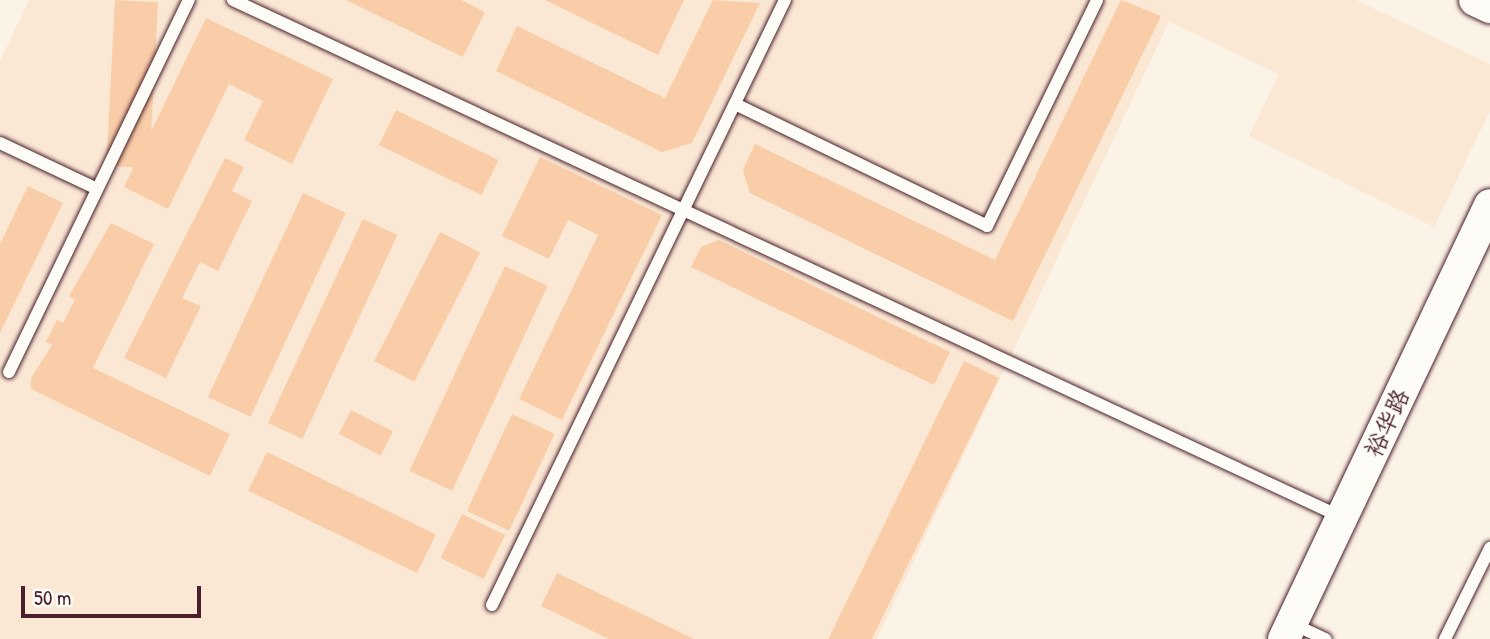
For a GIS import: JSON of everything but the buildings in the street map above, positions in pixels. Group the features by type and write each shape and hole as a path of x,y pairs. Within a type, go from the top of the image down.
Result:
{"street":[{"path":"1475,0 1490,7"},
{"name":"裕华路","path":"1288,631 1490,206"}],"lane":[{"path":"9,372 95,188 189,0"},
{"path":"233,0 1342,517"},
{"path":"492,605 785,0"},
{"path":"735,104 987,226 1097,0"},
{"path":"0,143 95,188"},
{"path":"1445,639 1490,548"},
{"path":"1288,631 1326,639"}],"shaded area":[{"path":"29,0 1356,0 1490,64 1490,111 1434,227 1249,136 1279,74 1169,22 877,639 0,639 0,61"}]}
